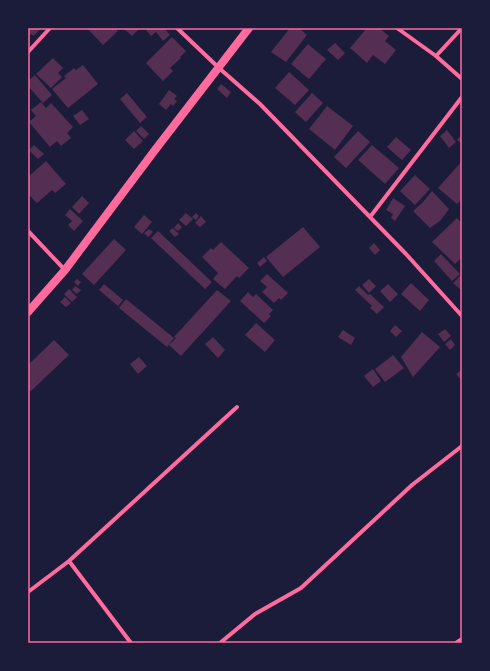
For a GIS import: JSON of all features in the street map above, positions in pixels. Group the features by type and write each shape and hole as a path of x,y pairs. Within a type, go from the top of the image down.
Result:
{"main road":[{"path":"28,312 64,270 249,28"}],"street":[{"path":"28,52 50,28"},
{"path":"177,28 260,104 427,276 462,316"},
{"path":"397,28 436,56 462,78"},
{"path":"436,56 462,28"},
{"path":"370,217 462,97"},
{"path":"28,231 64,270"},
{"path":"28,592 69,561 237,408"},
{"path":"220,643 255,614 302,588 412,485 462,446"},
{"path":"69,561 131,643"},
{"path":"456,643 462,639"}],"building":[{"path":"28,28 41,28 34,36 31,34 28,37"},
{"path":"87,28 115,28 118,31 103,45"},
{"path":"123,28 140,28 132,36"},
{"path":"148,28 164,28 170,35 163,41 156,32 151,36 146,30"},
{"path":"290,28 299,28 307,35 286,62 271,52"},
{"path":"367,28 379,28 389,36 385,41 396,50 385,64 373,55 367,63 350,48"},
{"path":"172,37 186,51 170,68 173,71 163,81 146,63"},
{"path":"335,43 345,53 338,60 327,50"},
{"path":"308,44 326,59 309,79 291,64"},
{"path":"53,58 63,68 58,73 62,77 51,88 36,74"},
{"path":"83,65 98,84 68,108 52,89 66,78 64,76 74,68 76,70"},
{"path":"289,72 309,90 295,105 275,88"},
{"path":"35,75 52,95 43,103 28,86 28,81"},
{"path":"221,84 231,92 227,98 217,89"},
{"path":"169,90 177,96 174,99 177,101 173,106 171,104 166,110 159,104"},
{"path":"127,93 147,117 140,123 120,99"},
{"path":"312,93 323,103 306,122 295,112"},
{"path":"41,102 46,108 51,103 73,127 67,133 71,138 61,146 57,141 50,147 29,122 36,116 31,110"},
{"path":"327,106 353,126 335,150 309,129"},
{"path":"82,110 89,119 80,125 73,116"},
{"path":"141,126 149,134 144,139 136,131"},
{"path":"447,130 456,142 449,148 440,136"},
{"path":"134,131 143,141 134,149 125,140"},
{"path":"358,131 370,142 346,168 334,157"},
{"path":"462,134 462,144 457,140"},
{"path":"396,137 411,150 402,160 387,147"},
{"path":"34,145 44,154 38,159 29,150"},
{"path":"372,145 399,168 385,184 358,160"},
{"path":"46,161 66,184 55,193 52,190 37,203 28,194 28,177"},
{"path":"462,161 462,199 457,204 438,188"},
{"path":"415,175 430,189 415,205 400,191"},
{"path":"432,191 449,209 440,221 430,228 413,211"},
{"path":"82,196 89,203 79,214 72,207"},
{"path":"393,198 405,206 395,221 391,218 393,214 386,210"},
{"path":"70,209 83,221 74,231 68,225 72,221 65,215"},
{"path":"186,213 193,219 186,226 179,220"},
{"path":"196,213 199,216 196,220 192,217"},
{"path":"144,215 152,222 142,234 134,227"},
{"path":"201,216 206,222 200,227 195,223"},
{"path":"457,218 462,224 462,261 460,259 455,264 432,242"},
{"path":"178,223 182,227 178,231 174,228"},
{"path":"303,227 320,247 283,277 266,257"},
{"path":"173,228 179,234 175,237 169,231"},
{"path":"149,229 153,232 148,237 144,233"},
{"path":"158,231 212,282 205,289 151,238"},
{"path":"114,239 126,250 94,285 82,274"},
{"path":"221,242 249,268 239,278 237,276 225,289 213,279 218,273 202,257 211,248 213,250"},
{"path":"374,243 380,250 375,255 369,248"},
{"path":"441,254 460,274 452,281 434,261"},
{"path":"264,257 267,261 260,267 257,263"},
{"path":"267,274 288,293 281,300 279,298 274,303 262,292 267,287 260,281"},
{"path":"462,274 462,291 453,283"},
{"path":"77,279 81,282 78,286 74,282"},
{"path":"369,279 376,286 369,293 362,285"},
{"path":"411,283 429,300 420,311 401,294"},
{"path":"104,284 123,300 118,306 99,290"},
{"path":"388,284 398,294 390,302 380,291"},
{"path":"75,286 81,290 77,294 72,290"},
{"path":"359,286 384,307 377,314 370,308 372,306 355,290"},
{"path":"69,289 77,297 72,302 64,294"},
{"path":"217,290 231,301 181,356 169,345 176,338 174,337"},
{"path":"248,292 253,297 256,294 273,310 269,314 271,316 264,323 240,301"},
{"path":"65,297 71,303 66,307 60,302"},
{"path":"126,299 174,338 167,347 119,308"},
{"path":"256,323 275,340 265,352 245,335"},
{"path":"395,325 402,331 396,337 390,331"},
{"path":"445,329 451,336 444,342 438,334"},
{"path":"343,330 355,338 351,345 338,337"},
{"path":"422,332 440,347 413,377 401,357"},
{"path":"213,337 225,350 218,358 205,344"},
{"path":"451,339 455,345 450,350 445,344"},
{"path":"54,340 69,355 31,391 28,388 28,365"},
{"path":"393,355 404,368 385,382 375,369"},
{"path":"139,357 147,366 138,374 130,364"},
{"path":"373,369 381,381 373,387 364,376"},
{"path":"462,369 462,381 456,374"}]}
